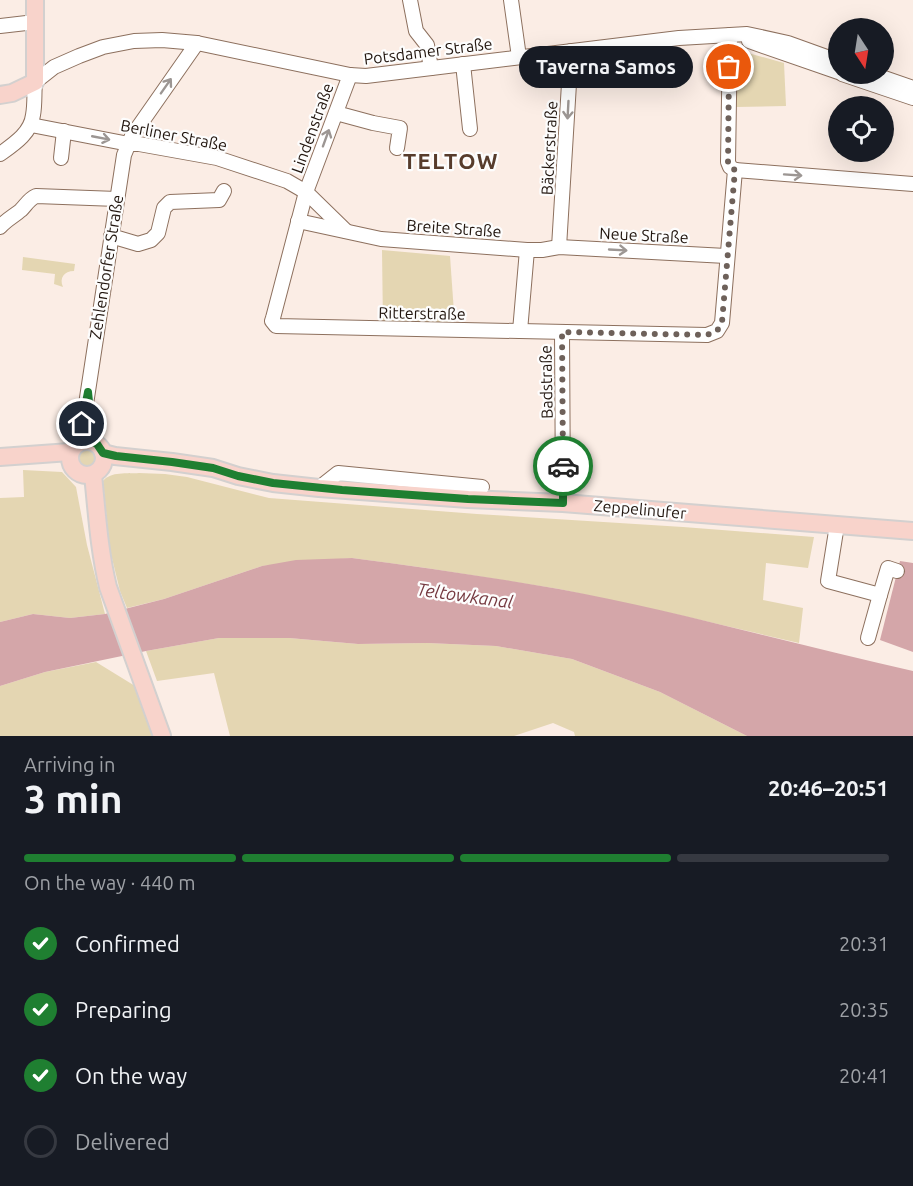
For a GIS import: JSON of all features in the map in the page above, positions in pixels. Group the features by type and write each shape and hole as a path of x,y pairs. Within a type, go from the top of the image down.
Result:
{"main road":[{"path":"0,95 12,93 35,82 35,0"},
{"name":"Zeppelinufer","path":"3,457 154,460 213,468 273,483 319,488 468,499 563,503 913,531"},
{"name":"Zehlendorfer Straße","path":"87,458 103,568 162,736"}],"street":[{"path":"410,0 417,35 427,45 431,68"},
{"path":"511,0 519,57"},
{"path":"0,26 35,22"},
{"name":"Potsdamer Straße","path":"35,82 54,67 103,47 134,41 162,40 197,44 350,75 366,76 679,38 747,34 788,43 828,57"},
{"path":"730,35 728,162 730,167 735,170 913,184"},
{"name":"Potsdamer Straße","path":"730,35 828,69"},
{"name":"Zehlendorfer Straße","path":"87,458 82,424 124,155 154,104 197,44"},
{"name":"Bäckerstraße","path":"560,247 571,51"},
{"path":"463,64 470,129"},
{"name":"Lindenstraße","path":"306,192 350,75"},
{"path":"894,81 913,88"},
{"path":"0,154 23,136 31,125 34,114 35,82"},
{"name":"Potsdamer Straße","path":"872,84 913,98"},
{"path":"336,113 400,128 397,148"},
{"name":"Berliner Straße","path":"31,125 217,158 287,181 306,192"},
{"path":"61,158 64,130"},
{"path":"726,256 735,170"},
{"path":"111,236 138,244 151,240 158,233 164,208 170,202 219,200 224,191"},
{"path":"306,192 346,231"},
{"name":"Ritterstraße","path":"306,192 272,321 276,326 707,335 717,331 722,322 726,256"},
{"path":"0,227 36,196 117,199"},
{"name":"Breite Straße","path":"298,221 381,239 527,250 560,247"},
{"name":"Neue Straße","path":"560,247 726,256"},
{"path":"520,331 527,250"},
{"name":"Badstraße","path":"562,332 563,503"},
{"path":"319,488 338,473 482,487"},
{"path":"837,525 828,581 880,595"},
{"path":"868,638 888,568 897,571"}],"shaded area":[{"path":"741,51 784,63 786,106 736,107 736,58"},
{"path":"382,250 450,256 455,327 383,325"},
{"path":"23,257 75,264 74,271 63,276 63,287 54,284 55,274 22,270"},
{"path":"83,448 91,448 97,454 97,462 91,468 83,468 77,462 77,454"},
{"path":"23,470 62,472 76,487 87,545 105,614 70,618 33,614 0,622 0,498 24,497"},
{"path":"139,473 187,477 269,498 814,537 808,568 766,563 763,600 803,608 799,643 559,589 352,558 262,566 164,599 127,608 120,591 110,550 103,481 115,474"},
{"path":"219,638 289,638 358,644 427,643 496,646 572,659 660,692 747,736 575,736 574,732 553,723 514,736 230,736 214,673 157,681 146,651"},
{"path":"96,662 135,686 154,736 0,736 0,686 45,672"}],"water":[{"name":"Teltowkanal","path":"352,558 507,580 604,598 913,671 913,736 747,736 660,692 572,659 496,646 427,643 358,644 289,638 219,638 45,672 0,686 0,622 33,614 70,618 105,614 164,599 262,566 296,560"},
{"path":"900,561 913,563 913,652 880,640"}],"way so far":[{"path":"563,466 562,332 707,335 717,331 722,322 735,170 728,162 729,67"}],"place":[{"name":"Taverna Samos","path":"729,67"}],"district":[{"name":"TELTOW","path":"451,161"}],"route":[{"path":"82,424 88,392 93,442 101,448 103,453 213,468 273,483 342,490 563,503 563,466"}]}
